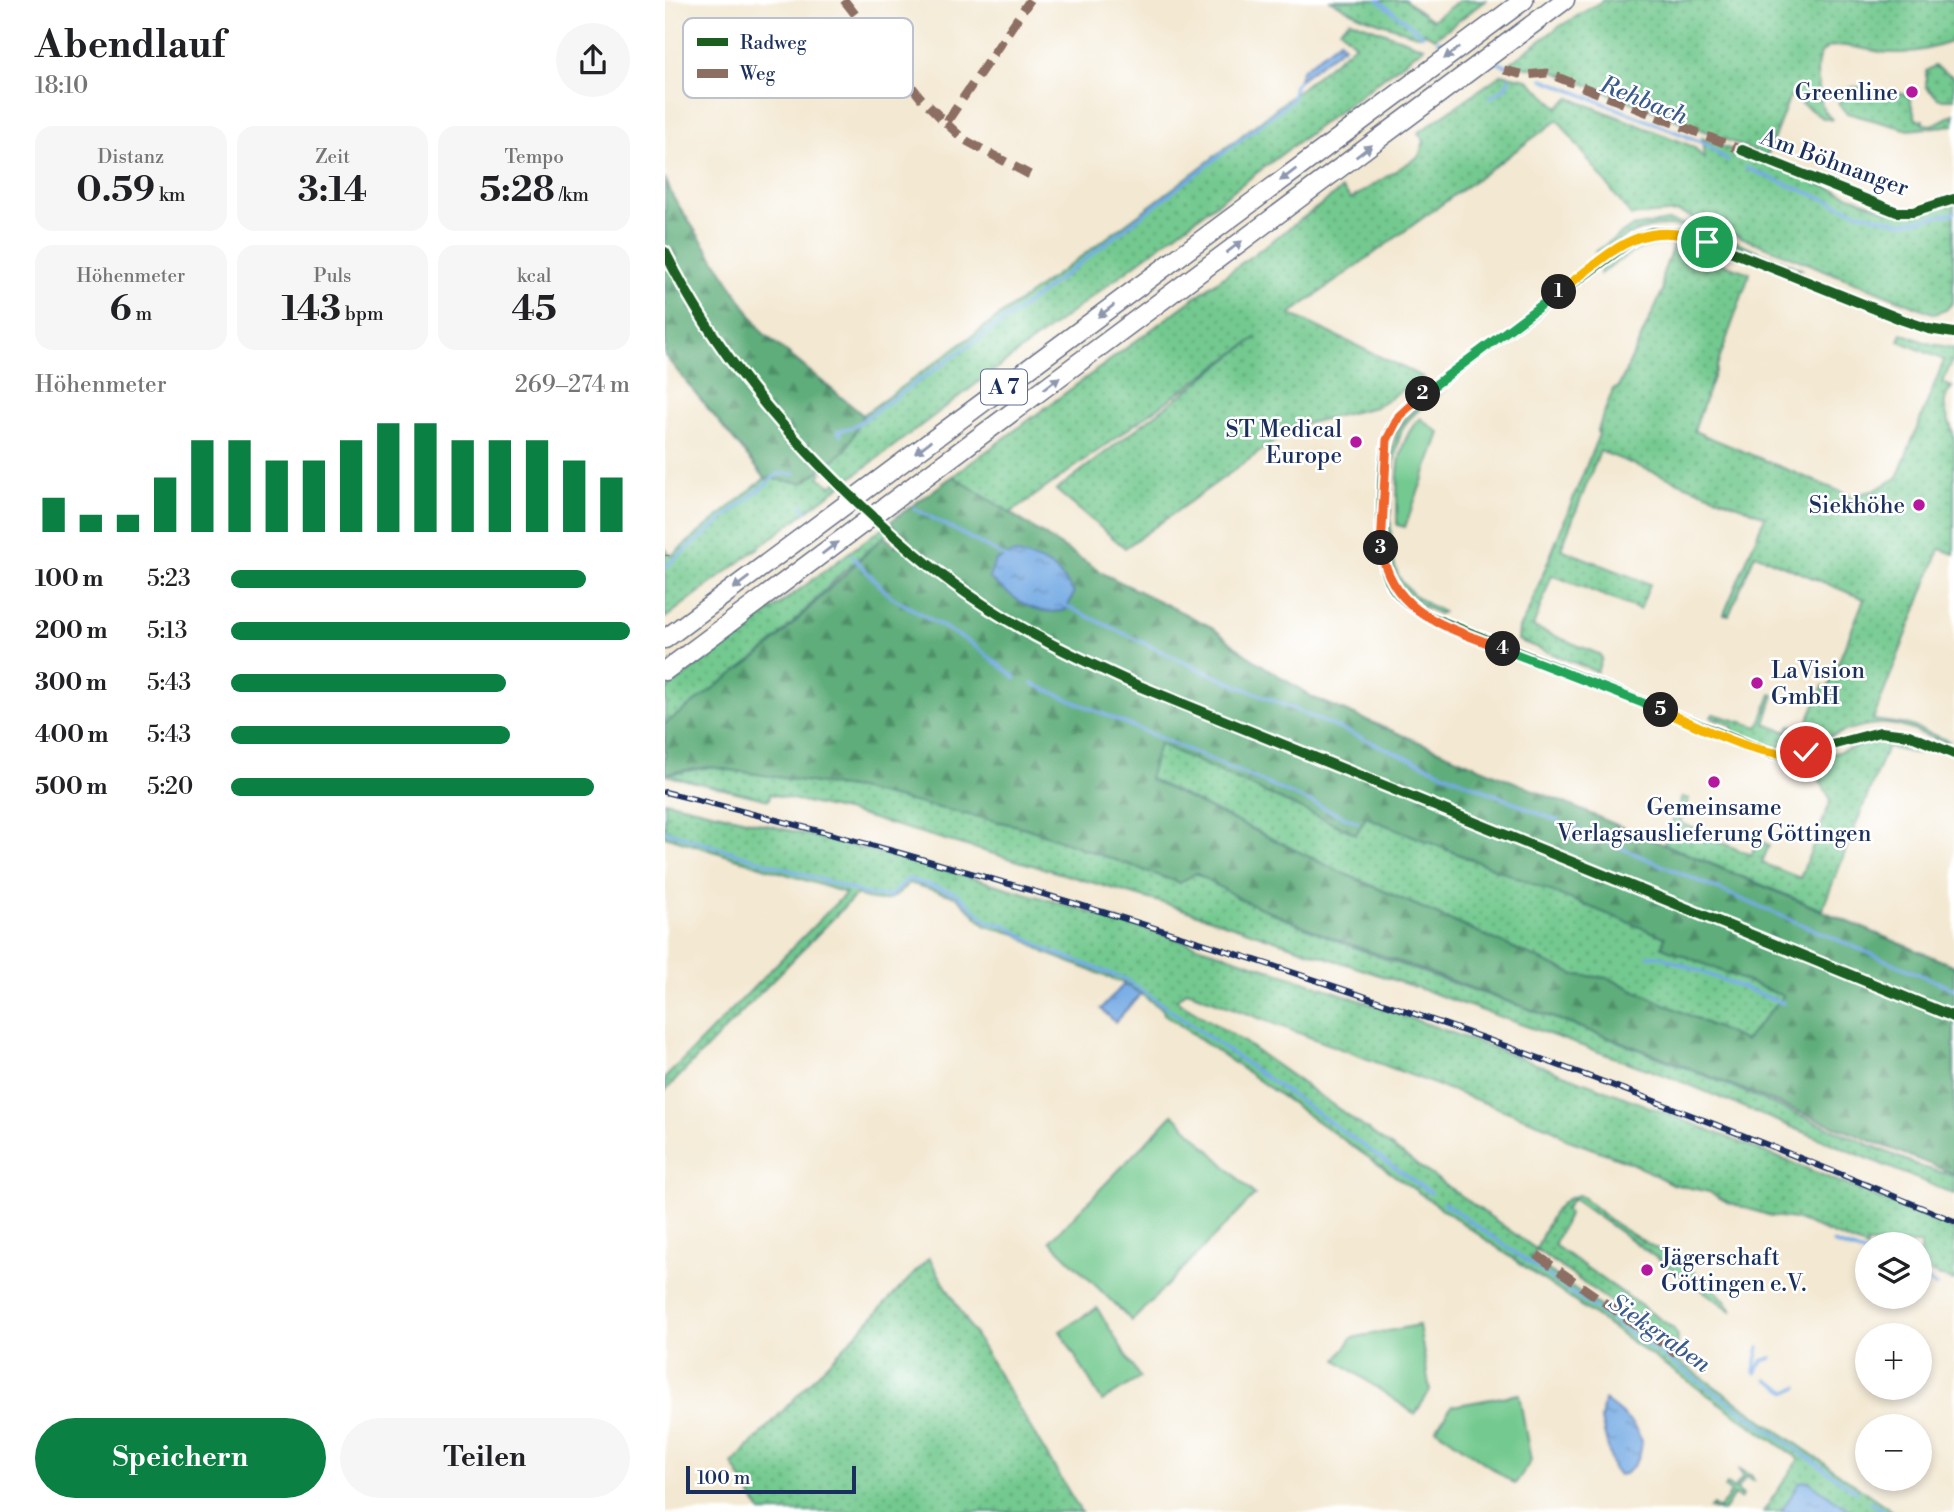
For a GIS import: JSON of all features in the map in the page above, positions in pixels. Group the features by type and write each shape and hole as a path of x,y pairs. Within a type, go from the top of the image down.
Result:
{"highway":[{"name":"A 7","path":"665,639 1524,0"},
{"path":"1560,4 1576,0"},
{"name":"A 7","path":"665,671 1560,4"}],"street":[{"path":"1954,332 1916,324 1685,233 1652,232 1635,238 1426,391 1399,416 1387,440 1381,545 1392,585 1407,604 1421,613 1499,647 1769,753 1790,756 1880,732 1895,732 1954,754"}],"green space":[{"path":"1329,0 1405,0 1432,20 1460,0 1486,0 1435,38 1423,32 1423,35 1416,35 1361,16"},
{"path":"1604,0 1954,0 1954,41 1923,50 1899,53 1839,46 1829,48 1821,53 1817,64 1818,82 1823,108 1833,120 1823,118 1790,96 1767,156 1555,72 1509,64 1557,28"},
{"path":"1350,20 1424,47 665,618 665,548 671,556 765,478 803,483 819,470 822,473 819,477 831,486 841,478 830,468 826,471 823,467 846,450 863,415 1112,234 1296,93 1355,44 1340,29"},
{"path":"1934,66 1954,77 1954,99 1939,99 1926,87 1926,71"},
{"path":"1502,74 1527,79 1558,107 1570,98 1694,147 1704,159 1702,138 1891,212 1916,215 1954,201 1953,302 1946,310 1935,314 1678,212 1631,216 1558,120 1290,314 1423,377 1375,407 1296,426 1125,548 1056,490 1257,337 1009,514 953,476 1342,189 1351,199 1419,156 1424,141 1418,133"},
{"path":"1855,87 1904,94 1909,97 1916,119 1923,120 1923,124 1933,125 1954,114 1954,125 1909,130 1847,113 1839,105 1838,96 1846,89"},
{"path":"665,178 673,197 763,333 863,415 846,450 803,483 765,478 665,356"},
{"path":"1668,221 1705,229 1703,233 1674,226 1649,228 1624,238 1600,254 1595,252 1631,227"},
{"path":"1717,234 1802,269 1797,271 1717,239"},
{"path":"1660,239 1698,246 1696,249 1668,244 1645,248 1623,258 1600,274 1600,269 1637,243"},
{"path":"1673,246 1750,273 1694,431 1851,496 1875,490 1897,478 1944,360 1899,341 1902,333 1927,343 1954,348 1954,358 1942,383 1952,387 1947,394 1945,406 1954,438 1954,554 1940,549 1873,720 1909,725 1949,741 1944,743 1906,728 1882,724 1855,728 1802,745 1775,747 1734,733 1731,725 1711,717 1713,714 1759,727 1771,694 1774,695 1765,724 1787,732 1790,725 1805,727 1823,686 1828,688 1864,599 1755,554 1729,615 1724,614 1765,516 1600,451 1561,549 1650,584 1640,610 1552,575 1533,627 1599,654 1602,658 1597,672 1518,640 1519,628 1599,434 1597,432 1613,389 1618,388 1663,290 1662,276"},
{"path":"1442,386 1444,390 1408,421 1399,439 1395,456 1390,523 1391,545 1398,575 1412,593 1443,612 1439,614 1413,600 1402,590 1394,577 1387,546 1386,502 1390,458 1399,428 1413,411"},
{"path":"1420,418 1440,433 1405,527 1397,525 1398,468 1405,441"},
{"path":"953,476 1106,575 1212,627 1245,654 1314,698 1954,966 1954,1174 1662,1057 1325,935 1242,900 1196,873 1180,883 1026,828 857,789 710,767 665,773 665,724 767,649 884,536 895,546 904,537 890,522","holes":["1159,744 1356,834 1366,817 1665,937 1662,947 1783,996 1745,1041 1608,978 1575,975 1336,870 1149,779"]},
{"path":"890,522 895,527 841,574 767,649 665,724 665,690"},
{"path":"1879,740 1916,746 1917,754 1887,747 1822,910 1664,844 1682,797 1689,799 1680,823 1723,840 1722,843 1751,855 1758,840 1769,845 1762,863 1800,878 1831,800 1817,776 1799,780 1795,769 1801,763"},
{"path":"1159,743 1356,834 1366,817 1665,937 1662,947 1783,996 1745,1041 1608,978 1575,975 1336,870 1148,778"},
{"path":"710,767 857,789 1026,828 1180,883 1195,873 1240,898 1335,940 1622,1043 1922,1167 1954,1176 1954,1194 1675,1079 1427,991 1170,905 849,812 770,794 769,800 665,775"},
{"path":"665,801 874,851 1171,937 1435,1027 1566,1075 1954,1229 1954,1281 1932,1273 1932,1232 1855,1232 1855,1243 1795,1219 1771,1216 1727,1202 1709,1192 1672,1184 1632,1163 1566,1139 1551,1128 1187,991 1176,1000 1244,1042 1536,1249 1557,1209 1570,1197 1579,1195 1617,1225 1680,1262 1709,1284 1733,1312 1573,1199 1565,1210 1569,1213 1554,1245 1673,1328 1678,1336 1677,1349 1537,1250 1531,1258 1855,1485 1855,1491 1864,1491 1894,1512 1763,1512 1799,1459 1164,1014 1163,1010 1128,985 1046,953 1017,934 986,926 957,897 909,883 885,901 856,895 665,1091 665,1078 846,893 665,836"},
{"path":"1173,1114 1255,1195 1132,1321 1050,1241"},
{"path":"929,1258 1081,1512 761,1512 732,1464"},
{"path":"1097,1308 1140,1378 1102,1401 1060,1331"},
{"path":"1419,1325 1430,1391 1415,1414 1337,1360 1352,1338"},
{"path":"1519,1394 1531,1461 1515,1484 1436,1429 1452,1406"},
{"path":"1738,1469 1752,1476 1753,1480 1746,1477 1737,1490 1743,1495 1740,1499 1734,1495 1723,1512 1710,1508 1713,1505 1719,1509 1731,1493 1725,1488 1727,1484 1734,1489 1743,1476"}],"water":[{"path":"1340,40 1344,46 1298,81 1302,70"},
{"path":"1013,553 1041,561 1061,576 1074,593 1066,610 1054,612 1034,608 1015,599 989,578 995,561"},
{"path":"1124,984 1141,994 1115,1022 1101,1009"},
{"path":"1604,1400 1632,1424 1641,1443 1635,1463 1625,1474 1619,1475 1613,1469 1601,1420"},
{"path":"1808,1481 1852,1512 1781,1512 1800,1482"}],"waterway":[{"name":"Rehbach","path":"1378,0 1423,35"},
{"name":"Rehbach","path":"1438,41 1453,46"},
{"name":"Rehbach","path":"1493,61 1509,67"},
{"path":"1489,98 1506,87 1509,78"},
{"name":"Rehbach","path":"1543,79 1706,144 1728,161"},
{"path":"841,435 838,431 853,427 1015,313 1292,100 1295,85 1299,80"},
{"name":"Rehbach","path":"1746,168 1857,212 1903,223 1954,213"},
{"path":"665,567 778,474 795,474"},
{"path":"803,506 806,510"},
{"path":"914,508 1007,558"},
{"path":"852,556 890,596 971,643 1016,678"},
{"path":"1064,605 1201,670 1954,989"},
{"path":"1033,684 1357,822"},
{"path":"665,831 866,894 889,897 908,879 956,893 988,922 1005,925 1045,949 1127,980 1431,1193"},
{"path":"1648,956 1660,956 1783,1003"},
{"name":"Siekgraben","path":"1444,1203 1857,1492"},
{"path":"1833,1243 1855,1250"},
{"path":"1932,1284 1936,1286"},
{"path":"1754,1372 1759,1347"},
{"path":"1756,1373 1762,1361 1771,1358"},
{"path":"1767,1380 1788,1392 1798,1387"},
{"name":"Siekgraben","path":"1871,1502 1885,1512"}],"railway":[{"path":"665,792 994,879 1318,981 1638,1095 1954,1221"}],"marked path":[{"path":"844,0 858,18"},
{"path":"913,88 946,123 1030,0"},
{"path":"1504,70 1524,75 1547,73 1742,150"},
{"path":"946,123 963,139 1030,175"},
{"path":"1537,1255 1676,1353"}],"cycle path":[{"name":"Am Böhnanger","path":"1742,150 1897,212 1913,212 1954,199"},
{"path":"1954,333 1929,329 1903,320 1685,233 1652,232 1635,238 1419,397 1403,412 1393,424 1387,441 1381,524 1384,563 1390,582 1403,600 1421,612 1769,753 1790,756 1880,732 1909,735 1954,754"},
{"path":"665,252 706,324 729,357 753,390 806,451 908,547 952,583 1021,628 1139,686 1954,1017"}],"place":[{"name":"Greenline","path":"1912,92"},
{"name":"ST Medical Europe","path":"1356,442"},
{"name":"Siekhöhe","path":"1919,505"},
{"name":"LaVision GmbH","path":"1757,683"},
{"name":"Gemeinsame Verlagsauslieferung Göttingen","path":"1714,782"},
{"name":"Jägerschaft Göttingen e.V.","path":"1647,1270"}],"route":[{"path":"1707,242 1685,233 1668,231 1652,232 1635,238 1616,249 1405,409 1387,440 1382,555 1387,576 1397,593 1407,604 1428,616 1499,647 1769,753 1790,756 1806,752"}]}
